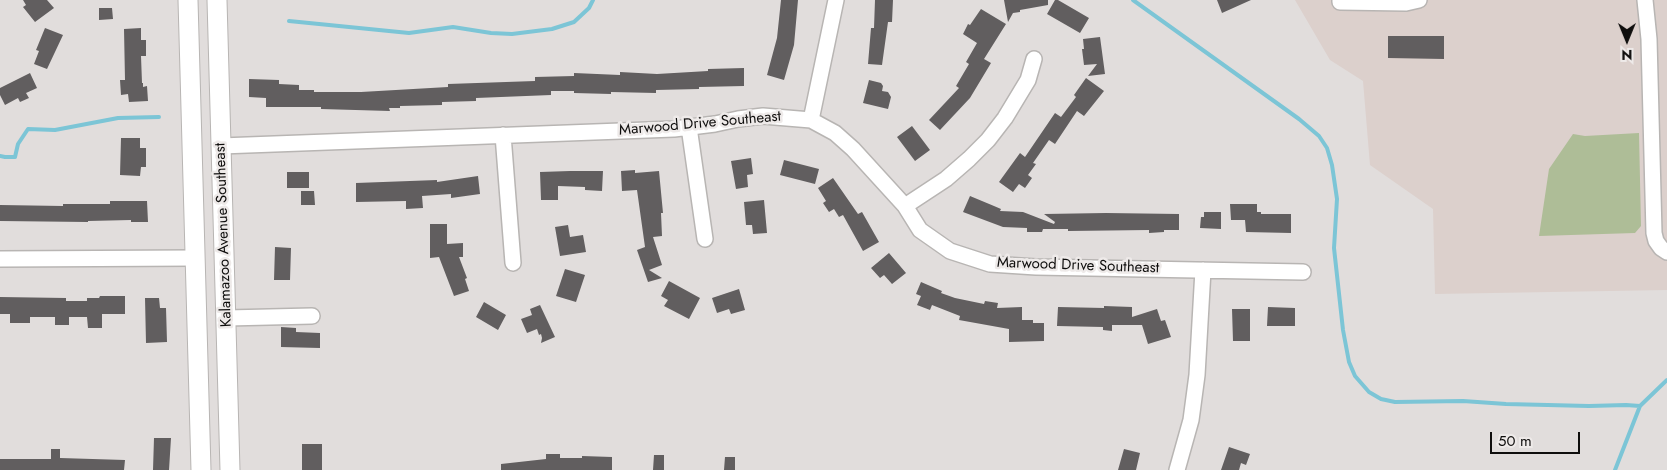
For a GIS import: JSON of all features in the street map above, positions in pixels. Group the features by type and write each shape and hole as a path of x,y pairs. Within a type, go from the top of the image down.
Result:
{"main road":[{"name":"Kalamazoo Avenue Southeast","path":"217,0 230,470"},
{"name":"Kalamazoo Avenue Southeast","path":"188,2 201,470"},
{"path":"188,2 196,43 201,50 218,51"},
{"path":"191,88 203,89 208,92 211,99 214,140 221,146"},
{"path":"199,384 207,398 214,403 229,405"}],"street":[{"path":"812,120 836,0"},
{"path":"1340,0 1340,2 1406,3 1419,0"},
{"path":"1645,0 1649,40 1654,233 1656,241 1667,252"},
{"path":"904,206 946,179 988,140 1005,118 1028,80 1034,59"},
{"name":"Marwood Drive Southeast","path":"221,146 674,129 715,124 738,118 763,116 812,120 835,133 853,148 904,206 920,230 950,251 990,264 1036,267 1303,272"},
{"path":"689,127 705,239"},
{"path":"503,135 513,263"},
{"path":"0,259 195,258"},
{"path":"1177,470 1191,420 1197,375 1202,270"},
{"path":"227,318 312,316"}],"shaded area":[{"path":"1295,0 1667,0 1667,290 1435,294 1433,209 1370,165 1363,81 1330,60"}],"green space":[{"path":"1639,133 1641,226 1635,233 1539,236 1549,169 1573,134 1585,136"}],"building":[{"path":"23,0 47,0 54,8 35,22 23,7 26,5"},
{"path":"781,0 798,0 794,45 784,80 767,75 777,38"},
{"path":"875,0 893,0 892,22 888,22 882,65 868,64 871,28 874,28"},
{"path":"1004,0 1048,0 1048,5 1020,10 1020,12 1013,13 1008,22"},
{"path":"1055,0 1089,18 1080,33 1047,14"},
{"path":"1217,0 1251,0 1222,13"},
{"path":"99,8 112,8 113,19 99,20"},
{"path":"981,9 1006,24 984,59 991,63 970,98 940,130 929,120 959,88 956,86 969,64 966,62 977,43 963,34 968,24 970,25"},
{"path":"45,28 63,35 47,69 34,64 39,51 36,50"},
{"path":"141,28 141,40 146,40 146,56 141,56 142,83 143,87 147,86 148,101 129,102 128,94 121,95 120,80 125,80 124,29"},
{"path":"1388,36 1444,36 1444,59 1388,58"},
{"path":"1100,37 1105,74 1088,76 1097,64 1084,65 1083,39"},
{"path":"744,68 744,86 656,90 656,93 611,92 611,94 551,91 551,95 476,98 476,101 442,102 442,105 400,106 400,108 389,108 390,111 321,109 321,107 266,107 266,98 249,97 249,79 279,80 279,84 299,85 299,90 314,90 314,92 361,92 448,87 448,84 535,81 535,77 574,76 574,73 620,75 620,72 657,74"},
{"path":"30,73 37,88 26,93 29,98 20,102 18,98 5,105 0,95 0,88"},
{"path":"1086,78 1104,91 1084,116 1077,111 1055,144 1049,140 1033,163 1036,164 1028,175 1032,178 1025,188 1019,184 1013,192 999,182 1020,153 1025,157 1055,113 1061,117 1076,97 1074,95"},
{"path":"869,80 881,83 883,86 882,91 888,92 891,97 888,109 863,103"},
{"path":"912,126 930,150 915,161 897,137"},
{"path":"121,138 140,138 140,148 146,148 146,167 141,167 140,176 120,175"},
{"path":"751,158 753,174 747,175 748,187 736,189 731,161"},
{"path":"784,160 819,169 815,184 780,175"},
{"path":"635,170 635,173 659,171 663,213 661,213 662,236 653,237 662,265 649,270 662,278 648,282 637,250 645,247 637,190 622,191 621,171"},
{"path":"603,171 602,191 585,190 585,187 558,186 558,200 541,200 540,172"},
{"path":"287,172 309,172 309,188 287,188"},
{"path":"478,176 480,194 451,198 451,194 422,196 423,208 406,209 406,201 356,202 356,183 437,180 437,182"},
{"path":"833,178 858,214 862,212 879,242 863,251 843,215 839,217 834,209 829,212 823,203 826,201 818,188"},
{"path":"301,191 314,191 315,205 301,205"},
{"path":"970,196 1001,209 1000,211 1023,212 1054,224 1055,222 1044,214 1179,214 1179,230 1149,233 1149,230 1068,231 1068,229 1043,229 1042,232 1027,232 1027,228 1003,227 963,212"},
{"path":"764,200 767,233 753,234 752,225 746,225 744,202"},
{"path":"110,201 147,201 148,222 131,222 131,220 88,222 0,221 0,205 63,206 63,204 110,204"},
{"path":"1230,204 1257,204 1257,212 1261,212 1261,214 1291,214 1291,233 1246,232 1245,220 1231,220"},
{"path":"1204,212 1221,212 1221,229 1200,228 1201,217 1204,217"},
{"path":"430,224 447,224 447,244 463,243 463,257 459,257 467,278 465,279 469,291 454,296 439,257 430,258"},
{"path":"568,225 570,237 583,235 586,252 560,256 555,227"},
{"path":"275,247 291,248 290,280 274,280"},
{"path":"889,253 906,273 892,284 884,275 880,278 871,268"},
{"path":"565,269 585,275 576,302 556,296"},
{"path":"669,281 700,298 689,319 664,306 668,300 661,296"},
{"path":"921,282 955,298 984,304 985,301 998,303 997,308 1022,307 1022,320 1044,323 1044,341 1009,342 1009,329 959,320 960,316 932,305 930,310 917,305 921,296 916,294"},
{"path":"739,289 745,310 731,314 729,309 717,313 712,298"},
{"path":"100,296 125,296 125,314 102,314 102,328 88,328 87,317 69,317 69,325 55,325 55,317 30,317 30,323 10,323 10,314 0,314 0,297 66,298 66,301 87,301 87,298 99,298"},
{"path":"145,298 159,298 160,308 166,308 167,342 146,343"},
{"path":"484,302 506,315 498,330 476,317"},
{"path":"540,305 555,337 541,343 541,334 539,335 537,329 527,333 521,319 532,315 530,309"},
{"path":"1104,306 1132,307 1132,317 1157,309 1161,321 1165,320 1171,337 1148,344 1142,325 1112,325 1112,331 1103,330 1103,327 1057,326 1058,307 1104,308"},
{"path":"1268,307 1295,308 1295,326 1267,326"},
{"path":"1232,309 1250,309 1250,341 1233,341"},
{"path":"281,327 296,328 296,332 320,333 320,348 281,347"},
{"path":"154,438 171,438 169,470 153,470"},
{"path":"302,444 322,444 322,470 302,470"},
{"path":"1229,447 1250,454 1246,465 1241,463 1239,470 1221,470"},
{"path":"51,449 60,449 60,458 125,460 124,470 0,470 0,459 51,459"},
{"path":"1124,449 1140,453 1136,470 1118,470"},
{"path":"546,454 560,454 560,458 582,458 582,456 612,457 612,470 501,470 501,464 546,459"},
{"path":"654,455 664,455 664,470 653,470"},
{"path":"725,457 735,457 735,470 724,470"}],"waterway":[{"path":"289,21 409,33 453,27 512,34 552,29 574,22 589,8 593,0"},
{"path":"1133,0 1299,119 1319,136 1327,148 1332,165 1337,199 1334,248 1343,330 1349,362 1355,376 1369,392 1381,399 1395,402 1463,401 1506,404 1640,406"},
{"path":"0,156 15,157 18,144 28,129 55,130 118,118 159,117"},
{"path":"1615,470 1640,406 1667,380"}]}
